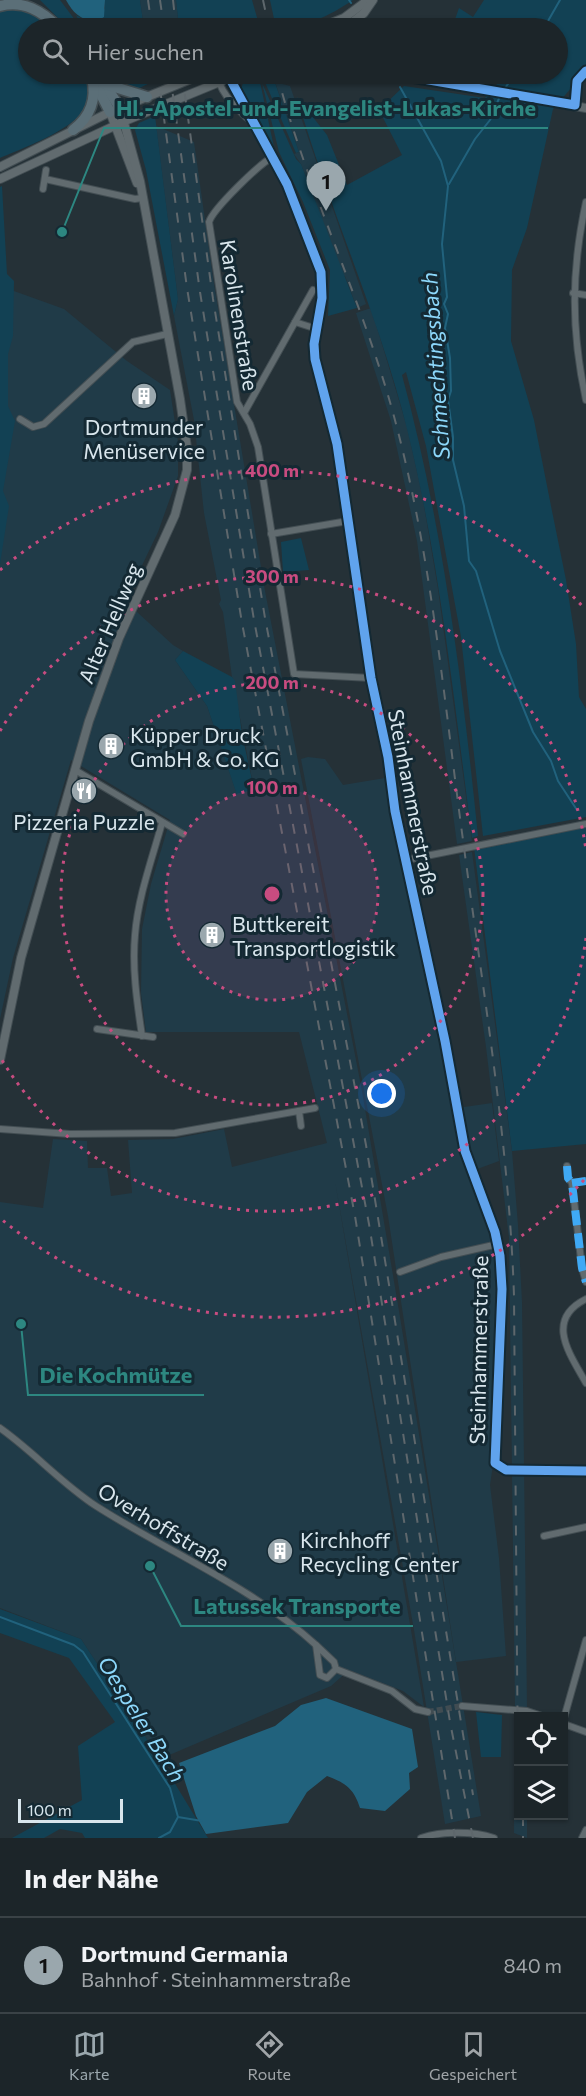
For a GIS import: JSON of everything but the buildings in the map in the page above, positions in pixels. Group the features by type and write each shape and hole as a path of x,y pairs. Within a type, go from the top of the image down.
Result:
{"highway":[{"path":"35,0 54,18"},
{"path":"0,6 15,4 32,8 46,18"},
{"path":"73,130 81,124 91,107 94,84"},
{"path":"99,84 115,110"},
{"path":"105,84 147,97"},
{"path":"105,84 115,110"}],"main road":[{"path":"344,18 370,0"},
{"path":"358,18 364,13 370,0"},
{"path":"0,167 115,110 179,84"},
{"path":"0,179 205,84"}],"street":[{"name":"Steinhammerstraße","path":"222,84 236,107 252,123"},
{"name":"Steinhammerstraße","path":"232,84 273,157 298,210 321,272 322,298 315,359 338,444 371,678 465,1150 498,1244 502,1290 494,1458 497,1466 511,1470 586,1471"},
{"path":"456,84 586,108"},
{"name":"Alter Hellweg","path":"0,1060 21,958 75,770 108,666 170,527 186,478 186,432 142,198 125,121 115,110"},
{"name":"Alter Hellweg","path":"115,110 115,125 142,198"},
{"name":"Karolinenstraße","path":"273,157 260,166 211,217 211,246 237,402 258,447 294,674 371,678"},
{"path":"43,189 46,170"},
{"path":"45,178 135,199 142,198"},
{"path":"586,201 578,242 573,293 576,355 586,400"},
{"path":"244,413 313,290"},
{"path":"573,293 586,296"},
{"path":"296,322 317,328"},
{"path":"20,419 33,427 44,424 133,342 167,334"},
{"path":"271,534 348,521"},
{"path":"75,770 183,834"},
{"path":"142,1036 136,995 135,934 139,909 162,823"},
{"path":"406,860 586,824"},
{"path":"97,1029 153,1037"},
{"path":"0,1128 70,1134 175,1133 315,1108"},
{"path":"299,1111 302,1126"},
{"path":"567,1166 568,1178 572,1183 582,1268 586,1281"},
{"path":"572,1183 586,1181"},
{"path":"400,1272 441,1257 498,1244"},
{"path":"586,1299 566,1314 563,1327 568,1349 586,1383"},
{"name":"Overhoffstraße","path":"0,1428 91,1502 204,1568 287,1621 334,1662 336,1668 392,1691 415,1709 428,1712"},
{"path":"544,1536 586,1527"},
{"path":"566,1712 586,1640"},
{"name":"Overhoffstraße","path":"316,1645 320,1675 327,1678 336,1668"},
{"path":"462,1706 530,1712"},
{"path":"568,1725 586,1732"},
{"path":"582,1838 586,1830"},
{"path":"421,1838 442,1834 484,1835 494,1838"}],"shaded area":[{"path":"40,0 60,0 74,18 58,18"},
{"path":"66,0 105,0 102,18 83,18 71,8"},
{"path":"105,0 140,0 143,18 89,18 105,9"},
{"path":"140,0 176,0 178,18 143,18"},
{"path":"176,0 252,0 257,18 178,18"},
{"path":"270,0 353,0 320,18 274,18"},
{"path":"484,0 586,0 586,71 553,109 527,228 512,270 511,341 534,420 566,580 576,644 579,697 586,709 586,817 483,836 461,637 426,446 406,372 402,375 429,489 458,661 478,836 472,838 437,581 419,479 396,387 297,97 327,135 347,185 402,155 379,110 404,86 485,98 497,84 568,84 568,18 456,18 459,8 473,17"},
{"path":"8,9 22,10 40,18 18,18 18,84 87,84 89,100 76,119 64,128 0,158 0,12"},
{"path":"124,84 148,84 135,90"},
{"path":"243,84 260,84 274,147 241,91"},
{"path":"262,84 296,159 301,164 357,308 328,316 330,270 303,202 279,152"},
{"path":"266,84 275,84 299,152 296,153"},
{"path":"276,84 290,86 366,304 357,308 301,164 294,154 299,152"},
{"path":"155,116 178,299 174,316 146,170 135,130 139,123"},
{"path":"156,126 194,142 214,284 265,591 362,1091 481,1816 445,1824 414,1630 335,1181 424,1707 403,1691 349,1670 331,1686 160,1759 81,1639 0,1608 0,1202 43,1208 53,1139 87,1141 88,1168 107,1168 111,1196 132,1193 128,1140 173,1139 224,1129 232,1167 327,1143 299,1032 146,1032 141,993 142,929 151,884 170,820 71,760 13,958 0,1019 0,286 64,309 127,361 170,390 178,442 178,476 158,532 125,601 173,645 183,651 175,660 207,706 237,794 254,789 232,677 223,612 219,604 221,600 204,513 194,420 174,316 178,299"},
{"path":"2,186 7,274 14,281 13,336 8,354 8,406 15,421 3,491 9,506 0,564 0,187"},
{"path":"371,308 407,427 422,494 438,589 472,841 457,844 417,541 391,421 356,313"},
{"path":"301,538 309,570 283,572 281,542"},
{"path":"183,651 232,677 235,681 242,734 254,789 237,795 207,706 175,660"},
{"path":"308,757 325,759 343,785 391,777 457,1108 492,1103 499,1161 472,1171 500,1256 494,1458 490,1485 499,1558 506,1656 456,1662 388,1216 301,759"},
{"path":"586,824 586,1144 512,1151 474,847"},
{"path":"472,852 512,1151 518,1225 522,1302 527,1708 515,1708 509,1238 486,1047 459,855"},
{"path":"0,1609 81,1639 160,1759 208,1838 85,1838 82,1833 60,1829 44,1838 12,1838 82,1800 78,1746 115,1722 69,1658 0,1633"},
{"path":"326,1698 412,1729 418,1767 409,1773 410,1789 385,1811 360,1808 348,1787 327,1776 307,1792 288,1823 206,1834 196,1816 179,1763 275,1726 301,1705"},
{"path":"476,1712 502,1715 501,1757 481,1757"},
{"path":"514,1820 527,1820 527,1838 514,1833"}],"waterway":[{"path":"550,18 560,0"},
{"path":"503,91 508,84"},
{"name":"Schmechtingsbach","path":"400,87 441,161 448,186 442,244 447,297 444,304 448,314 445,328 450,358 451,391 448,400 453,437 453,460 464,506 469,561 476,571 500,651 533,732 551,761 558,781 577,810"},
{"path":"449,184 475,139 490,120 500,96"},
{"name":"Oespeler Bach","path":"0,1617 74,1645 83,1652 170,1788 178,1817"},
{"name":"Oespeler Bach","path":"178,1817 202,1821"},
{"path":"159,1838 170,1832 178,1817"}],"tunnel":[{"path":"428,1712 462,1706"}],"railway":[{"path":"148,0 151,18"},
{"path":"160,0 163,18"},
{"path":"173,0 175,18"},
{"path":"263,0 267,18"},
{"path":"159,84 187,288 242,623 355,1216 455,1838"},
{"path":"171,84 200,292 254,620 369,1224 450,1722 473,1838"},
{"path":"183,84 213,299 265,618 366,1145 473,1795"},
{"path":"280,84 304,162 369,336 396,424 419,527 436,631 507,1182 514,1296 518,1766"},
{"path":"523,1820 523,1838"}],"marked path":[{"path":"567,1166 568,1178 572,1183 582,1268 586,1282"},
{"path":"572,1183 586,1181"}],"cycle path":[{"path":"452,84 575,105 577,81 586,71"},
{"path":"233,84 287,184 321,272 322,298 314,344 315,359 337,444 371,678 388,757 395,811 445,1041 465,1151 495,1232 500,1256 502,1289 495,1463 506,1470 586,1471"}],"place":[{"name":"Dortmund Germania","path":"326,211"},
{"name":"Hl.-Apostel-und-Evangelist-Lukas-Kirche","path":"62,232"},
{"name":"Dortmunder Menüservice","path":"144,396"},
{"name":"Küpper Druck GmbH & Co. KG","path":"111,746"},
{"name":"Pizzeria Puzzle","path":"84,791"},
{"name":"Buttkereit Transportlogistik","path":"212,935"},
{"name":"Die Kochmütze","path":"21,1324"},
{"name":"Kirchhoff Recycling Center","path":"280,1551"},
{"name":"Latussek Transporte","path":"150,1566"}]}
